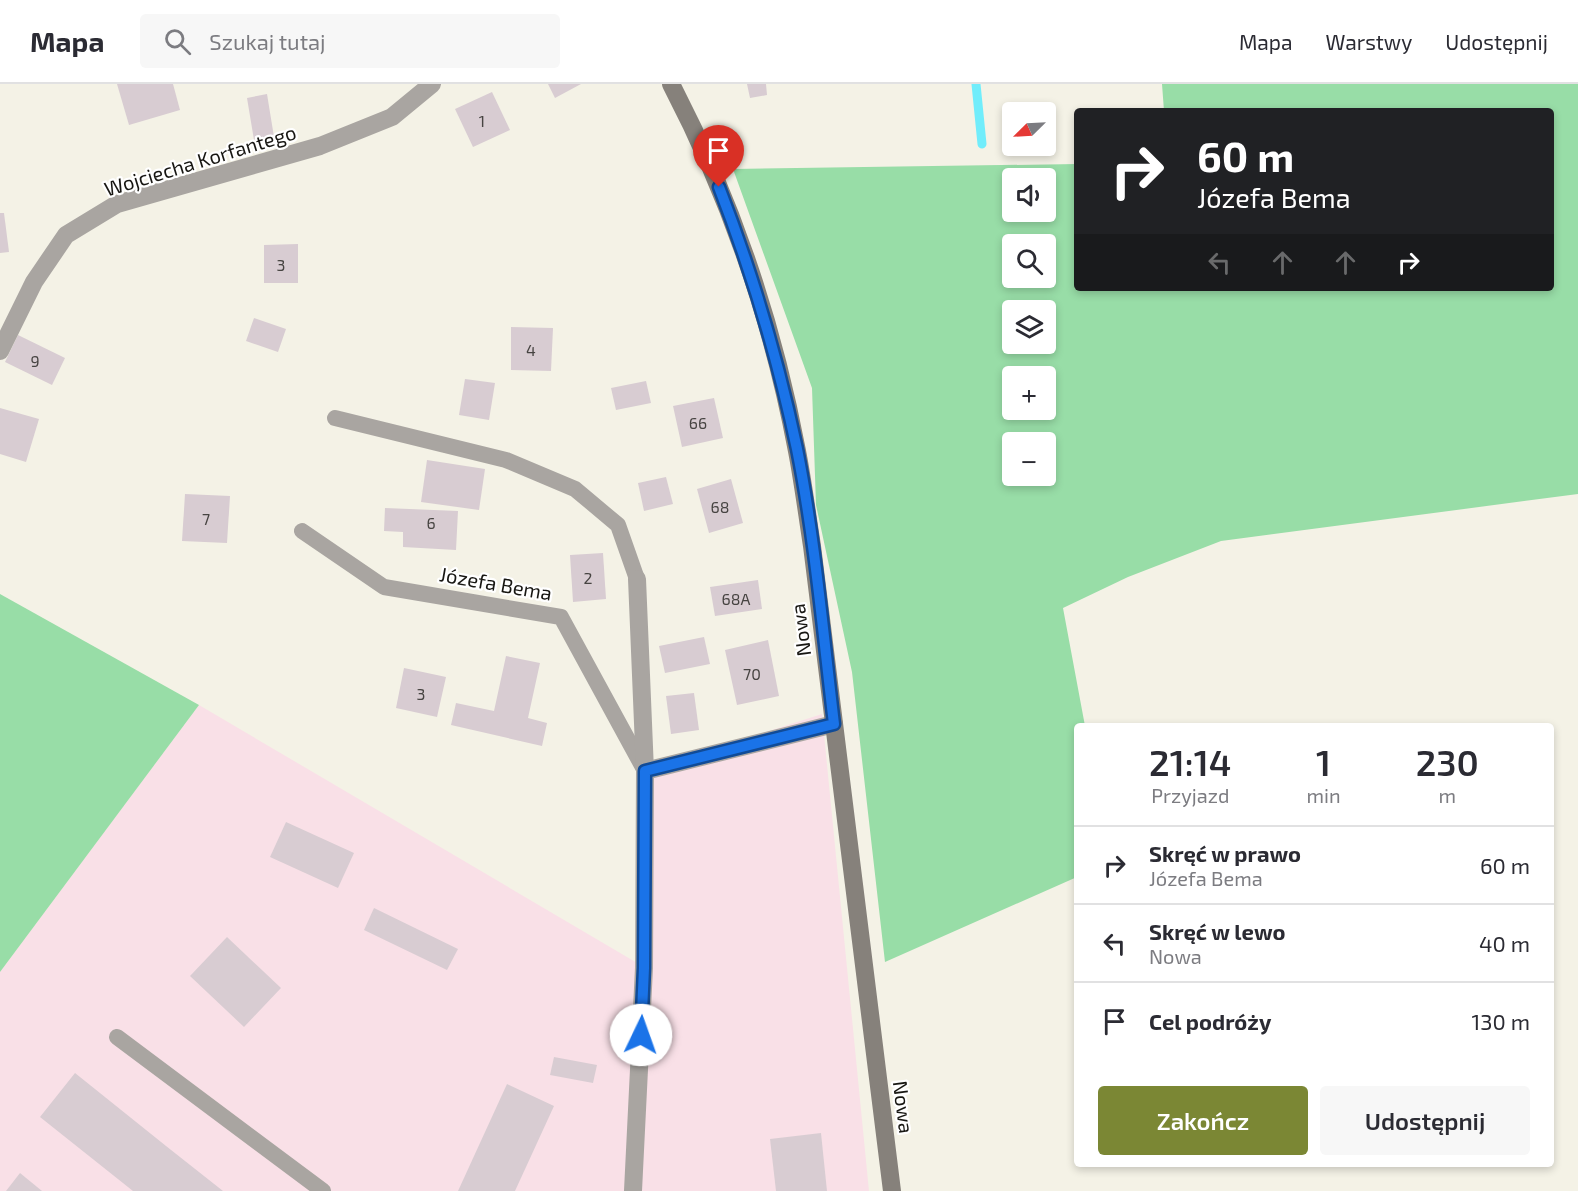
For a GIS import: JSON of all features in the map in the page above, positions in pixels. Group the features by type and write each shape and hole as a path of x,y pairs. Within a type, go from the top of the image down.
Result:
{"street":[{"name":"Wojciecha Korfantego","path":"0,351 34,282 66,235 117,204 320,146 392,117 432,84"},
{"name":"Nowa","path":"671,84 711,168 734,224 758,293 797,450 812,546 892,1191"},
{"name":"Józefa Bema","path":"633,1191 644,968 645,771 637,579"},
{"path":"645,771 834,724"}],"lane":[{"path":"335,418 506,460 575,489 618,525 637,579"},
{"name":"Józefa Bema","path":"302,531 384,587 561,617 645,771"},
{"path":"117,1037 323,1191"}],"shaded area":[{"path":"199,705 644,967 645,771 822,714 869,1191 0,1191 0,972"}],"green space":[{"path":"1162,84 1578,84 1578,494 1221,541 1128,577 1063,608 1084,723 1074,723 1074,878 885,962 852,672 816,505 812,388 733,169 1074,164 1074,291 1554,291 1554,108 1164,108"},
{"path":"0,594 199,705 0,972"}],"building":[{"path":"117,84 173,84 180,110 129,125"},
{"path":"548,84 581,84 555,98"},
{"path":"747,84 766,84 767,95 750,98"},
{"path":"492,92 510,130 473,147 455,109"},
{"path":"267,94 274,137 254,140 247,98"},
{"path":"0,213 4,213 9,252 0,253"},
{"path":"298,244 298,283 264,283 264,245"},
{"path":"254,318 286,329 278,352 246,341"},
{"path":"511,327 553,328 551,371 511,370"},
{"path":"18,335 65,358 52,385 5,362"},
{"path":"465,379 495,383 489,420 459,415"},
{"path":"646,381 651,403 616,410 611,388"},
{"path":"714,398 723,438 682,447 673,406"},
{"path":"0,408 39,419 26,462 0,454"},
{"path":"427,460 485,469 479,510 421,502"},
{"path":"666,477 673,504 644,511 638,483"},
{"path":"731,479 743,523 709,533 697,489"},
{"path":"185,494 230,496 227,543 182,541"},
{"path":"385,508 458,511 456,550 403,547 403,532 384,531"},
{"path":"603,553 606,599 573,602 570,555"},
{"path":"758,580 762,609 715,616 710,587"},
{"path":"704,637 710,664 665,673 659,646"},
{"path":"768,640 779,696 737,705 725,650"},
{"path":"506,656 540,663 528,718 547,723 542,746 451,725 456,703 494,711"},
{"path":"404,668 446,677 437,717 396,708"},
{"path":"694,693 699,730 671,734 666,696"},
{"path":"286,822 354,853 338,888 270,857"},
{"path":"374,908 458,949 447,970 364,930"},
{"path":"227,937 281,988 244,1027 190,976"},
{"path":"554,1057 597,1065 593,1083 550,1075"},
{"path":"75,1073 223,1191 133,1191 40,1117"},
{"path":"507,1084 554,1106 515,1191 458,1191"},
{"path":"821,1133 827,1191 776,1191 770,1139"},
{"path":"20,1173 42,1191 6,1191"}],"waterway":[{"path":"976,84 982,144"}],"route":[{"path":"641,1035 644,968 645,771 834,724 812,546 797,450 758,293 719,187"}]}
